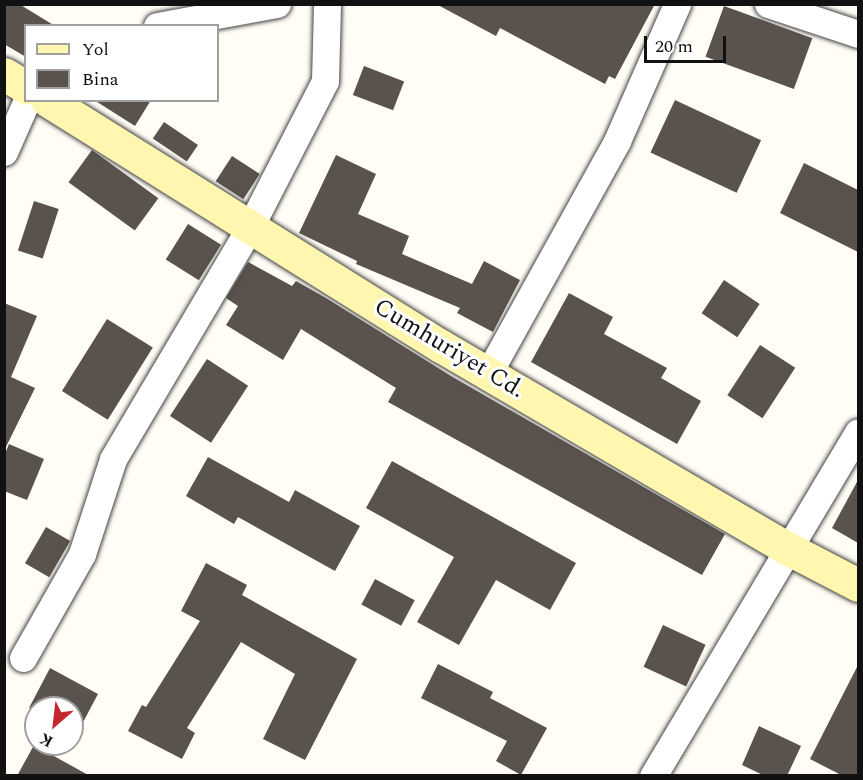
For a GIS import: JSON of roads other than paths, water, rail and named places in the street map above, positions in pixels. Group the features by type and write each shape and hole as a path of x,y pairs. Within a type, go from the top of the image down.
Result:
{"main road":[{"path":"4,74 24,86"},
{"name":"Cumhuriyet Cd.","path":"50,102 488,374 787,548 858,585"}],"street":[{"path":"168,24 277,4"},
{"path":"23,658 82,554 113,459 250,227 325,81 327,4"},
{"path":"488,374 617,141 677,4"},
{"path":"768,4 858,34"},
{"path":"4,152 26,102"},
{"path":"652,776 858,432"}]}
